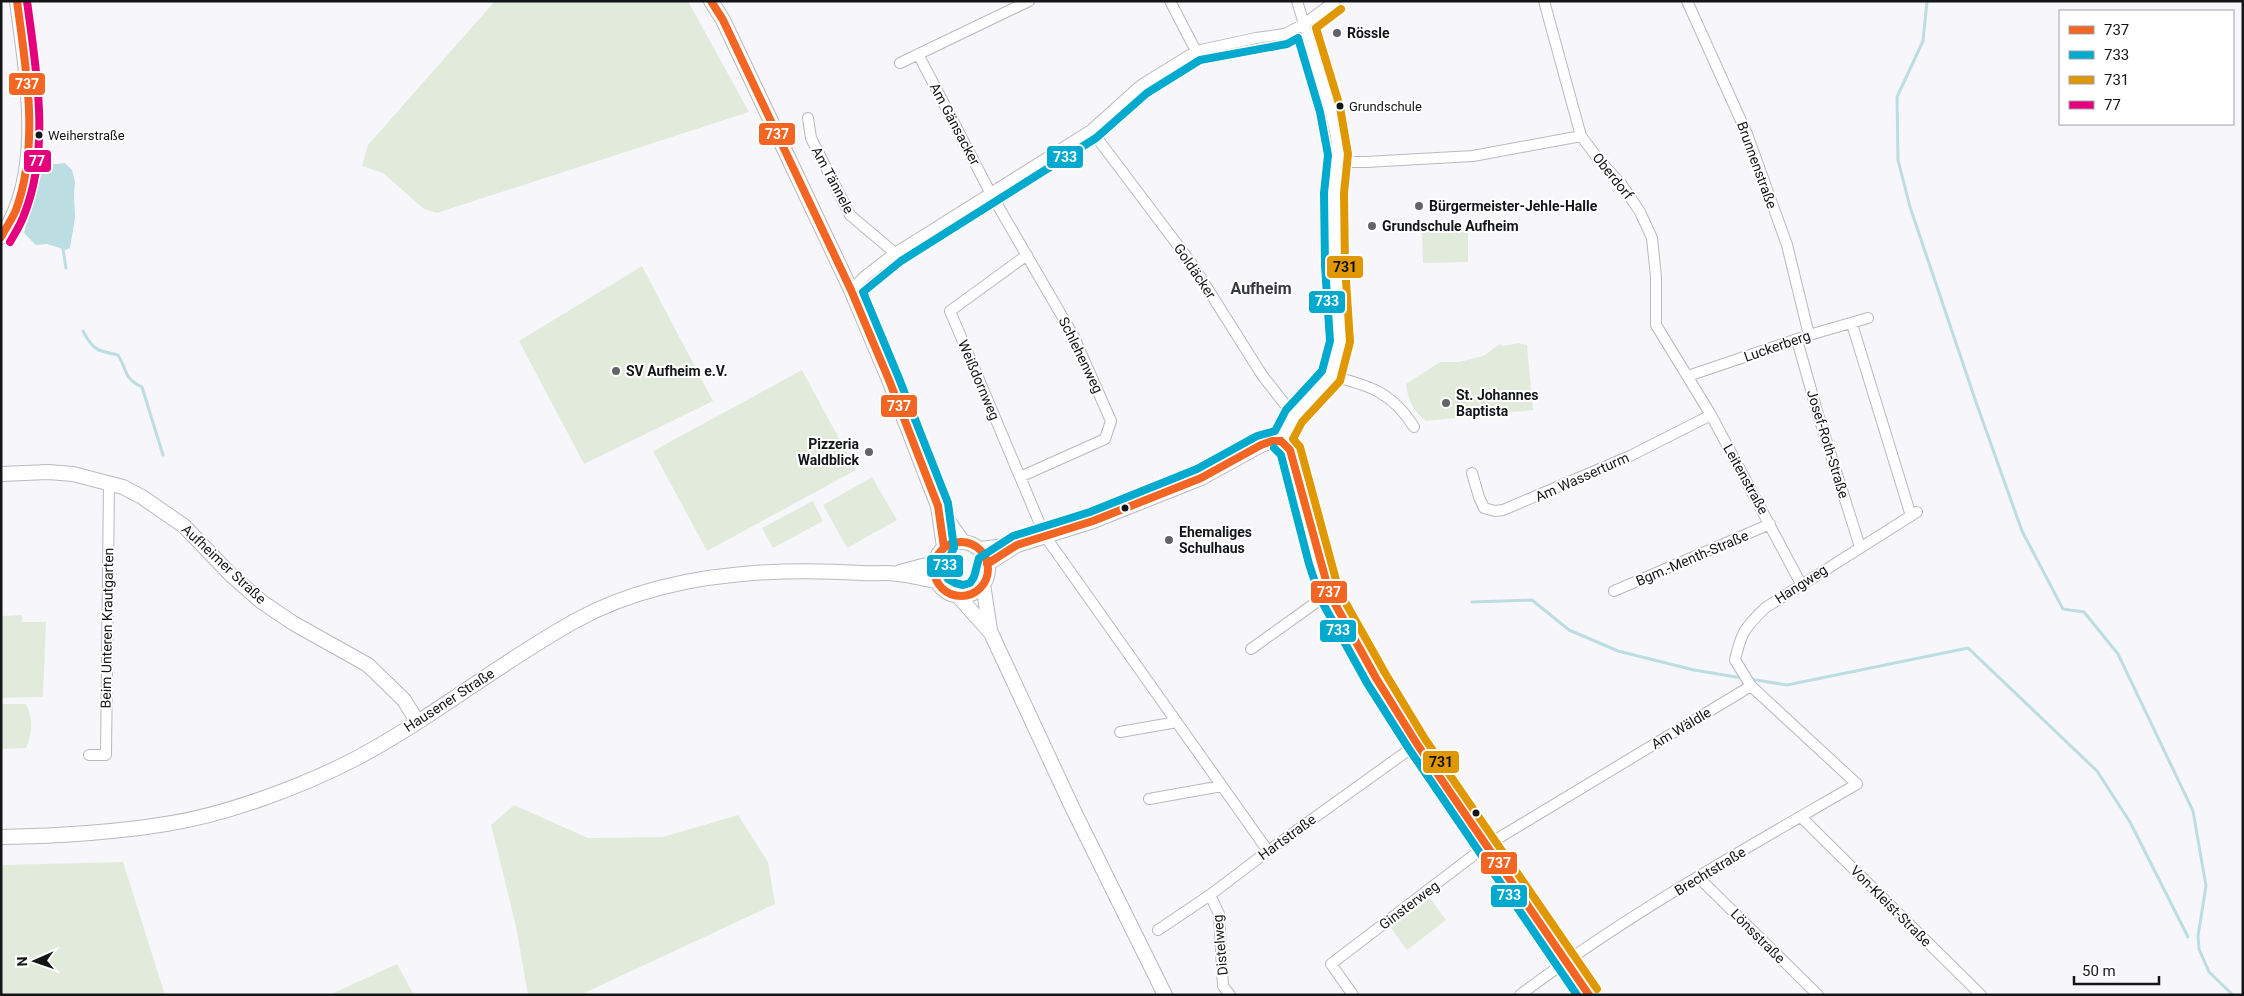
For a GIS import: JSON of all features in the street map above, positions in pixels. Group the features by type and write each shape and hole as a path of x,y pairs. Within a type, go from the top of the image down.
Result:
{"street":[{"path":"1,237 18,202 28,153 29,121 18,1"},
{"path":"711,1 723,20 851,290 889,380 938,506 944,547"},
{"path":"900,63 1029,1"},
{"path":"1170,1 1196,51"},
{"path":"1281,441 1294,416 1331,376 1340,342 1335,265 1334,193 1338,162 1336,137 1330,108 1297,1"},
{"path":"851,290 865,276 895,253 1091,130 1141,85 1196,51 1256,38 1285,34 1304,24 1335,1"},
{"name":"Oberdorf","path":"1544,1 1582,136 1599,160 1622,185 1640,212 1652,238 1656,277 1656,325 1688,376"},
{"name":"Brunnenstraße","path":"1687,1 1748,134 1787,245 1809,335"},
{"name":"Am Gänsacker","path":"918,54 991,194"},
{"name":"Am Tännele","path":"808,118 811,138 850,214 895,253"},
{"name":"Goldäcker","path":"1091,130 1192,264 1262,375 1294,416"},
{"path":"1338,162 1473,156 1582,136"},
{"name":"Schlehenweg","path":"991,194 1073,335 1111,421 1105,439 1020,476"},
{"name":"Weißdornweg","path":"1027,255 950,312 1044,536 1268,851"},
{"name":"Luckerberg","path":"1688,376 1809,335 1868,318"},
{"name":"Hangweg","path":"1751,686 1735,660 1740,636 1751,621 1765,608 1801,584 1914,514 1852,324"},
{"name":"Josef-Roth-Straße","path":"1797,340 1817,411 1860,547"},
{"path":"1331,376 1378,390 1394,400 1414,427"},
{"name":"Leitenstraße","path":"1688,376 1801,584"},
{"name":"Am Wasserturm","path":"1472,473 1484,508 1495,511 1503,510 1630,456 1711,416"},
{"path":"1166,995 1072,807 991,634 958,596 946,591 937,581 934,563 944,547 953,543 963,542 979,549 1017,545 1124,509 1201,478 1261,445 1272,441 1281,441 1290,450 1319,561 1330,595 1376,678 1417,744 1589,995"},
{"name":"Aufheimer Straße","path":"1,474 48,472 73,474 123,488 163,510 184,526 231,575 262,602 293,623 368,665 404,700 417,721"},
{"name":"Beim Unteren Krautgarten","path":"89,755 106,755 109,484"},
{"path":"938,506 963,542"},
{"name":"Bgm.-Menth-Straße","path":"1614,592 1770,524"},
{"path":"988,564 1017,545"},
{"path":"958,596 971,594 983,584 988,572 988,564 979,549"},
{"name":"Hausener Straße","path":"895,573 934,563"},
{"name":"Hausener Straße","path":"1,837 75,835 168,824 234,808 294,786 354,759 576,620 616,601 650,590 725,575 809,569 895,573 937,581"},
{"path":"983,584 991,634"},
{"path":"1251,649 1318,600 1330,595"},
{"name":"Brechtstraße","path":"1520,995 1565,961 1698,877 1857,784 1751,686"},
{"name":"Am Wäldle","path":"1487,845 1751,686"},
{"path":"1120,732 1177,722"},
{"name":"Hartstraße","path":"1158,930 1210,895 1417,744"},
{"path":"1149,799 1222,786"},
{"name":"Von-Kleist-Straße","path":"1801,817 1981,995"},
{"name":"Ginsterweg","path":"1353,995 1331,964 1487,845"},
{"name":"Lönsstraße","path":"1698,877 1818,995"},
{"name":"Distelweg","path":"1210,895 1220,914 1223,986 1230,995"}],"green space":[{"path":"495,1 688,1 749,112 437,213 424,209 383,173 362,166 368,145"},
{"path":"1422,230 1468,230 1468,262 1423,263"},
{"name":"SV Aufheim e.V.","path":"642,266 713,401 584,464 519,341"},
{"path":"1518,343 1527,345 1533,410 1426,421 1414,409 1406,384 1440,362 1459,362 1483,356 1500,344 1503,346"},
{"name":"SV Aufheim e.V.","path":"802,370 856,470 707,551 653,451"},
{"path":"872,477 897,520 847,548 823,505"},
{"path":"813,501 823,521 773,548 762,528"},
{"path":"22,615 22,622 46,622 43,697 1,698 1,616"},
{"path":"1,704 26,704 29,710 31,726 26,748 1,749"},
{"path":"514,805 588,838 663,837 738,815 768,862 775,904 580,995 528,995 516,926 491,825"},
{"path":"123,862 165,995 1,995 1,865"},
{"path":"1430,898 1446,920 1407,950 1391,928"},
{"path":"397,964 414,995 329,995"}],"water":[{"path":"65,163 72,170 75,182 75,218 70,248 66,250 47,244 36,245 24,233 41,171 47,165"}],"waterway":[{"path":"1927,1 1923,41 1897,97 1898,160 1910,207 2022,531 2063,609 2084,612 2118,654 2193,811 2206,886 2198,936 2199,949 2209,972 2233,995"},
{"path":"63,249 66,268"},
{"path":"83,331 96,349 118,355 129,377 142,387 163,455"},
{"path":"1472,602 1532,600 1569,630 1618,651 1694,670 1742,678"},
{"path":"1750,679 1787,685 1968,648 2097,771 2130,822 2188,937"}],"transit line":[{"name":"737","path":"1,237 16,210 28,159 29,106 17,1"},
{"name":"77","path":"10,242 23,218 32,189 37,163 39,136 37,81 27,1"},
{"name":"737","path":"711,1 723,20 851,290 889,380 938,506 944,547"},
{"name":"731","path":"1341,9 1316,28 1340,107 1348,154 1344,193 1345,265 1350,342 1340,381 1302,422 1293,439 1300,447 1339,591 1425,739 1597,989"},
{"name":"733","path":"1298,38 1320,112 1328,155 1324,193 1325,266 1330,341 1322,371 1286,410 1275,431 1257,436 1197,469 1090,512 1013,536 979,558 974,577 970,583 963,585 948,579 944,572 945,565 954,548 948,503 863,292 901,261 1096,138 1147,93 1200,60 1287,44 1298,38"},
{"name":"737","path":"987,564 1017,545 1093,521 1201,478 1261,445 1272,441 1281,441"},
{"name":"737","path":"1281,441 1290,450 1330,595 1376,678 1417,744 1589,995"},
{"name":"733","path":"1274,448 1281,455 1309,564 1321,600 1367,683 1409,749 1577,995"},
{"name":"737","path":"961,542 971,544 980,550 986,559 988,569 986,579 980,588 971,594 961,596 951,594 942,588 936,579 934,569 936,559 942,550 951,544 961,542"}],"place":[{"name":"Rössle","path":"1337,33"},
{"name":"Grundschule","path":"1340,106"},
{"name":"Weiherstraße","path":"39,135"},
{"name":"Bürgermeister-Jehle-Halle","path":"1419,206"},
{"name":"Grundschule Aufheim","path":"1372,226"},
{"name":"SV Aufheim e.V.","path":"616,371"},
{"name":"St. Johannes Baptista","path":"1446,403"},
{"name":"Pizzeria Waldblick","path":"869,452"},
{"name":"Ehemaliges Schulhaus","path":"1169,540"}],"district":[{"name":"Aufheim","path":"1261,288"}]}
